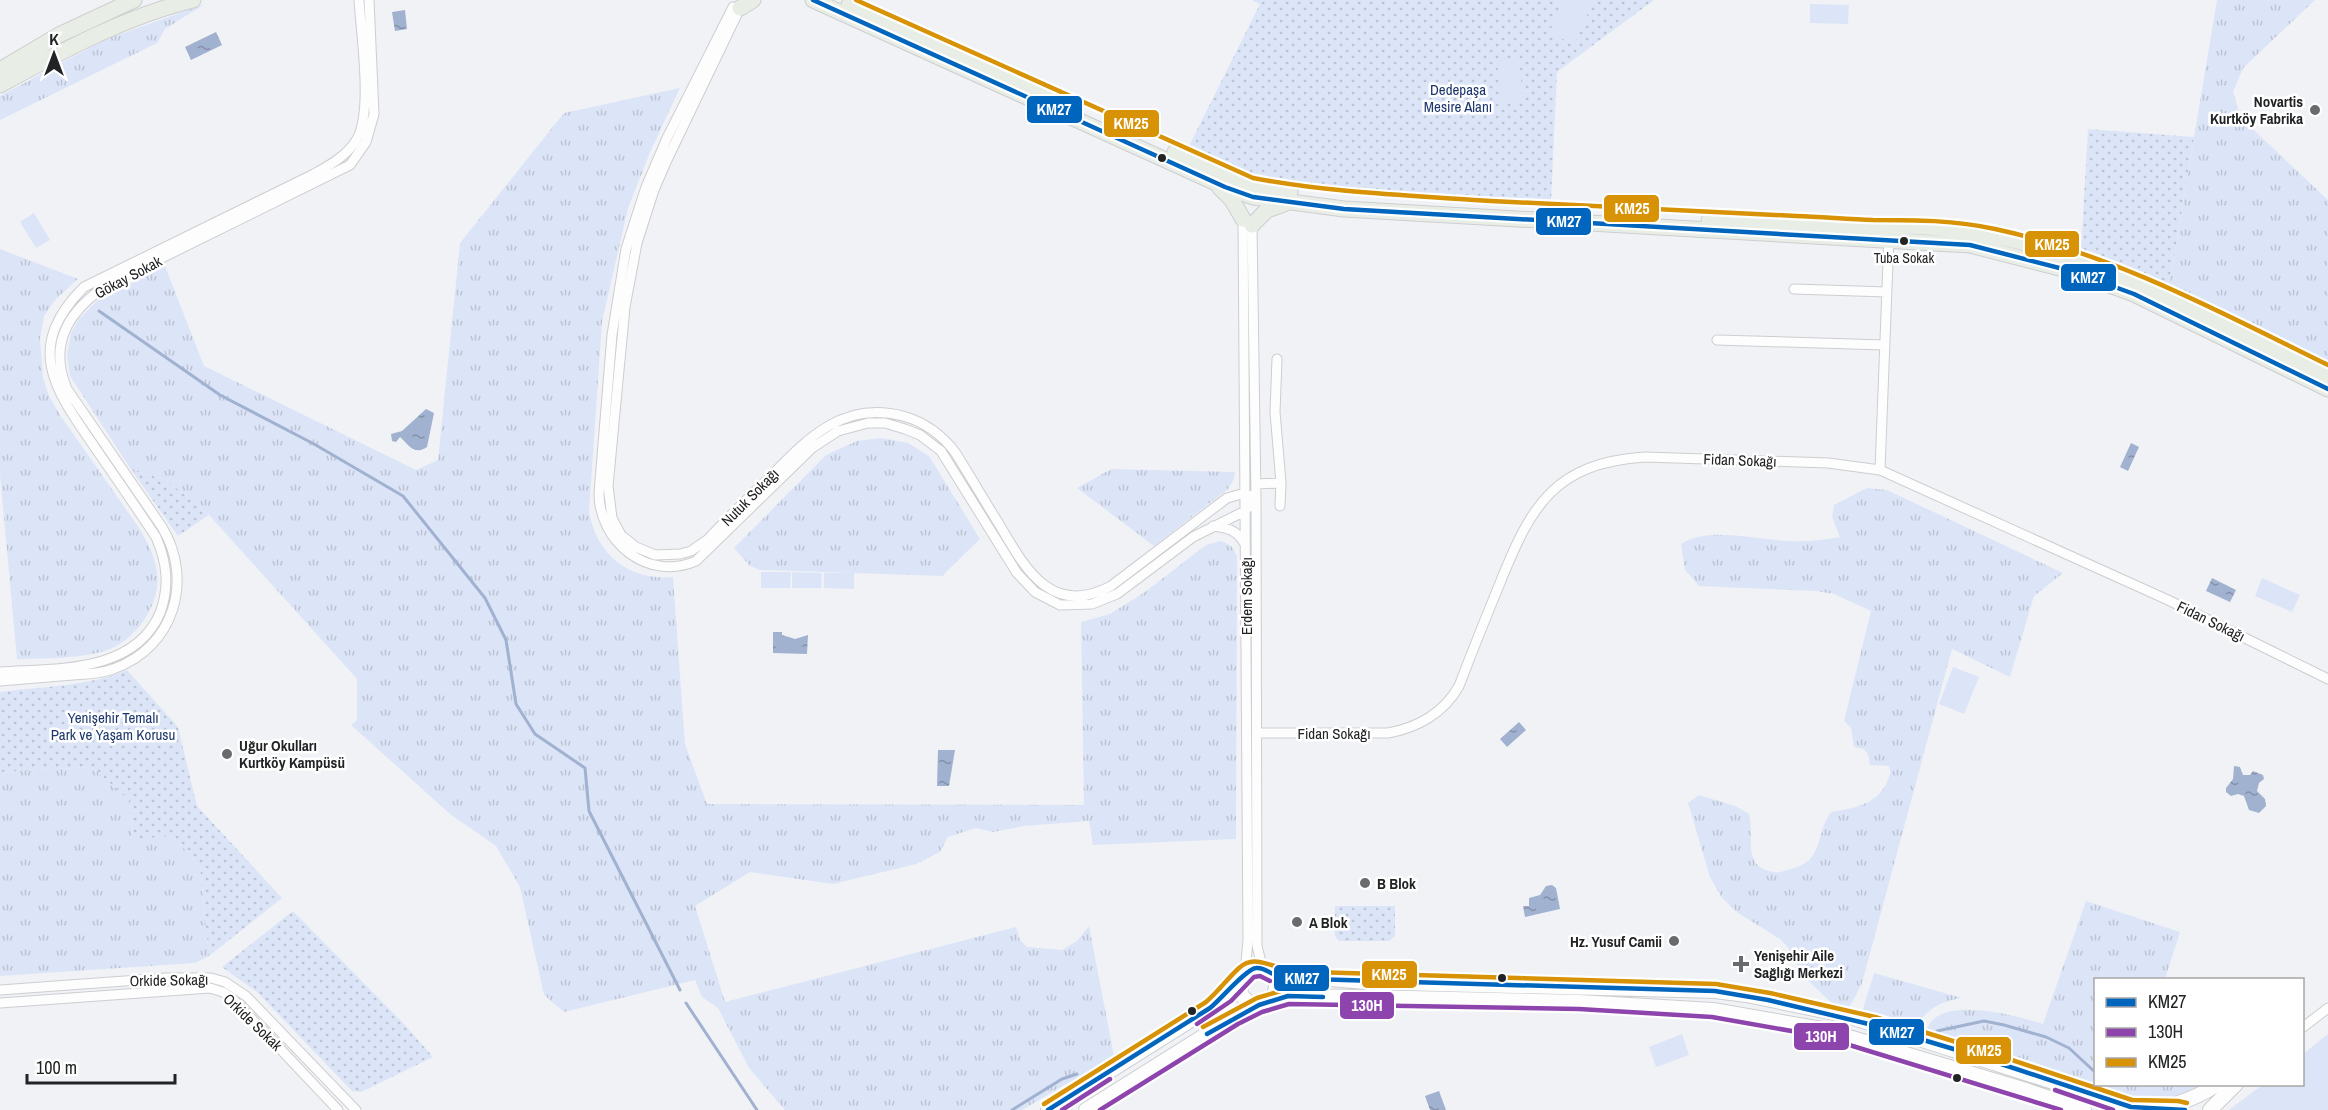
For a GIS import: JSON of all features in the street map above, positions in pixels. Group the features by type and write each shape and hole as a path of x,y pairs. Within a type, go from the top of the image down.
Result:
{"main road":[{"path":"0,70 59,35 134,0"},
{"path":"0,85 118,25 159,9 193,0"},
{"path":"813,0 1208,179 1288,202 1344,209 1889,233 1981,232 2108,270 2169,296 2328,373"},
{"path":"838,0 1249,192 1508,210 1871,227 1889,233 1970,245 2071,271 2134,294 2328,389"},
{"path":"1208,179 1228,195 1248,222"},
{"path":"1248,222 1249,192"},
{"path":"1248,222 1267,210 1288,202"}],"street":[{"name":"Gökay Sokak","path":"0,681 101,672 121,666 148,647 167,624 173,612 178,579 172,545 67,388 60,364 62,339 70,320 91,295 330,165 350,150 362,126 365,100 359,0"},
{"name":"Gökay Sokak","path":"0,672 104,661 134,646 148,634 164,603 166,587 164,554 156,537 58,392 50,359 52,342 61,314 84,287 350,165 361,151 372,123 375,103 369,0"},
{"name":"Nutuk Sokağı","path":"740,2 654,190 631,268 625,307 608,486 612,518 627,541 636,548 655,555 691,551 707,540 804,441 840,419 866,413 885,412 906,417 932,429 943,438 955,452 1029,572 1050,590 1065,594 1091,595 1111,586 1227,498 1245,493"},
{"name":"Nutuk Sokağı","path":"740,2 666,138 646,187 626,249 612,335 599,493 599,504 606,526 621,547 638,559 654,565 677,566 696,561 812,448 838,431 868,423 885,423 905,429 932,442 941,451 1017,573 1027,586 1051,602 1081,606 1102,601 1131,584 1165,557 1213,526 1245,511 1256,498"},
{"name":"Erdem Sokağı","path":"1243,976 1248,940 1245,493 1248,222"},
{"name":"Erdem Sokağı","path":"1248,222 1256,483 1257,946 1260,962 1270,972"},
{"path":"1880,470 1889,233"},
{"path":"1794,289 1887,292"},
{"path":"1717,340 1885,345"},
{"path":"1277,358 1275,412 1281,506"},
{"name":"Fidan Sokağı","path":"1257,733 1388,733 1406,730 1439,711 1451,699 1459,686 1517,540 1527,521 1552,489 1570,476 1594,465 1616,459 1645,457 1828,463 1880,470 2168,600 2328,679"},
{"path":"1256,483 1281,483"},
{"path":"1245,493 1256,498"},
{"path":"1213,526 1232,530 1246,545"},
{"path":"1050,1110 1210,1008 1226,995 1243,976 1256,968 1270,972 1365,982 1715,991 1836,1013 1921,1038 2131,1107 2185,1110"},
{"path":"1243,976 1240,984 1241,995 1250,1003 1263,1004 1275,996 1277,990 1270,972"},
{"name":"Orkide Sokağı","path":"0,990 166,978 218,979 246,996 356,1110"},
{"path":"1365,982 1365,997"},
{"path":"1510,986 1513,1000"},
{"name":"Orkide Sokak","path":"0,1003 210,988 217,990 234,1000 338,1110"},
{"path":"1086,1110 1234,1017 1288,996 1513,1000 1702,1009 1830,1032 2026,1090 2084,1110"},
{"path":"2304,1026 2328,1008"},
{"path":"1830,1032 1836,1013"},
{"path":"2164,1109 2204,1093 2215,1086"},
{"path":"2210,1110 2234,1086"}],"green space":[{"name":"Dedepaşa Mesire Alanı","path":"1252,0 1654,0 1557,72 1551,201 1331,189 1285,183 1245,173 1186,152 1260,4"},
{"path":"1563,0 1594,0 1574,44 1549,33"},
{"path":"2217,0 2315,0 2243,68 2233,92 2241,118 2328,200 2328,364 2169,287"},
{"path":"205,4 165,29 157,43 0,120 0,96 104,40"},
{"path":"1810,4 1849,5 1848,24 1810,23"},
{"path":"1519,58 1523,100 1501,102 1497,60"},
{"path":"680,88 651,150 628,208 602,322 589,512 599,541 607,553 618,562 642,575 673,577 685,744 707,804 1084,805 1081,622 1110,614 1145,592 1206,545 1221,541 1232,547 1237,556 1236,839 1093,845 1089,821 1024,826 993,832 976,828 948,837 940,852 916,864 833,884 750,872 695,906 725,1002 1016,927 1020,940 1027,947 1062,950 1077,941 1089,926 1114,1056 1022,1110 785,1110 749,1068 718,1008 702,997 695,980 564,1012 544,995 520,887 496,846 450,814 351,725 357,720 357,679 209,515 165,479 132,471 70,376 67,355 71,333 79,319 98,300 165,266 204,366 416,470 438,460 460,243 564,113"},
{"path":"2088,129 2194,137 2169,287 2081,251"},
{"path":"34,213 50,240 36,248 20,222"},
{"path":"0,249 78,279 55,300 44,316 40,339 43,378 49,396 60,415 137,525 155,562 157,586 155,598 142,623 121,643 95,654 62,658 17,659 0,475"},
{"path":"881,438 908,443 929,456 980,539 942,576 760,570 750,566 734,548 826,455 857,441"},
{"path":"1111,469 1235,472 1228,489 1154,546 1077,488"},
{"path":"132,471 165,479 209,515 178,536"},
{"path":"1867,488 1887,490 2063,573 2034,596 2010,677 1952,649 1862,983 1852,1003 1845,1011 1837,1011 1835,1006 1802,975 1788,947 1780,939 1738,913 1722,898 1710,877 1688,803 1699,795 1735,806 1749,814 1754,860 1762,868 1778,872 1802,865 1809,860 1818,845 1831,812 1865,804 1879,795 1888,780 1889,766 1870,765 1868,754 1864,749 1854,747 1851,728 1844,721 1871,611 1834,594 1816,591 1699,586 1685,570 1681,544 1692,539 1719,535 1795,541 1840,537 1832,517 1834,505"},
{"path":"761,572 791,572 790,588 761,588"},
{"path":"792,572 822,573 821,588 792,588"},
{"path":"824,573 854,573 854,589 824,588"},
{"path":"2262,578 2300,595 2292,612 2255,596"},
{"path":"1953,667 1979,677 1964,714 1939,704"},
{"name":"Yenişehir Temalı Park ve Yaşam Korusu","path":"127,670 178,727 197,806 282,898 209,956 200,867 173,836 133,839 129,800 92,767 0,772 0,692 81,683"},
{"path":"92,767 129,800 133,838 173,836 200,867 209,956 195,963 0,976 0,772"},
{"path":"2086,901 2180,932 2165,978 2094,978 2094,1086 2208,1086 2176,1101 2136,1104 1926,1038 1930,1023 1941,1014 1956,1010 1995,1012 2043,1024"},
{"path":"1335,906 1395,906 1395,936 1389,941 1339,941 1335,936"},
{"path":"293,911 405,1025 433,1057 361,1092 352,1091 257,992 222,967"},
{"path":"1874,973 1962,998 1944,1003 1930,1011 1919,1022 1909,1038 1859,1022"},
{"path":"1682,1034 1689,1055 1656,1067 1649,1047"},
{"path":"2328,1034 2328,1110 2229,1110 2261,1086 2304,1086 2304,1053"}],"water":[{"path":"405,10 407,29 395,31 392,12"},
{"path":"216,32 222,45 191,60 185,47"},
{"path":"426,409 434,413 427,447 415,450 400,437 396,442 392,441 391,434 402,431"},
{"path":"2131,443 2139,447 2128,471 2120,467"},
{"path":"2212,578 2236,590 2230,602 2206,591"},
{"path":"773,632 782,632 782,635 795,639 808,635 807,654 773,653"},
{"path":"1519,722 1526,730 1507,747 1500,739"},
{"path":"938,750 955,750 949,786 937,786"},
{"path":"2234,766 2240,767 2243,775 2250,775 2253,771 2263,775 2264,779 2259,783 2257,791 2265,799 2266,806 2259,813 2249,810 2244,796 2238,794 2231,796 2226,792 2226,788 2233,779"},
{"path":"1552,885 1556,888 1560,909 1525,917 1523,906 1529,906 1529,898 1540,895 1546,886"},
{"path":"1439,1091 1446,1110 1430,1110 1425,1096"}],"waterway":[{"path":"99,311 220,395 314,444 403,496 485,598 506,640 516,704 535,734 585,768 589,811 680,990"},
{"path":"686,1003 757,1110"},
{"path":"1937,1031 1984,1021 2004,1025 2046,1037 2069,1048 2094,1071"},
{"path":"1012,1110 1062,1079 1077,1074"}],"transit line":[{"name":"KM27","path":"813,0 1225,187 1253,197 1344,209 1970,245 2071,271 2134,294 2328,389"},
{"name":"KM25","path":"856,0 1253,178 1335,190 1419,196 1863,220 1934,221 1980,226 2039,240 2124,269 2206,305 2328,365"},
{"name":"KM25","path":"1044,1104 1206,1002 1239,968 1249,962 1312,972 1716,984 1770,993 1875,1017 2132,1100 2187,1103"},
{"name":"KM27","path":"1048,1110 1210,1008 1246,974 1256,968 1277,975 1311,979 1715,991 1768,1000 1873,1025 1977,1056 2131,1107 2185,1110"},
{"name":"130H","path":"1197,1024 1231,1001 1254,977 1260,976 1270,981"},
{"name":"KM25","path":"1203,1027 1257,998 1287,989 1323,990"},
{"name":"KM27","path":"1207,1034 1259,1005 1288,996 1323,997"},
{"name":"130H","path":"1100,1110 1238,1024 1262,1012 1289,1004 1579,1009 1712,1017 1820,1036 2061,1110"},
{"name":"130H","path":"1062,1110 1110,1079"},
{"name":"130H","path":"2055,1090 2113,1110"}],"place":[{"name":"Novartis Kurtköy Fabrika","path":"2315,110"},
{"name":"Tuba Sokak","path":"1904,241"},
{"name":"Uğur Okulları Kurtköy Kampüsü","path":"227,754"},
{"name":"B Blok","path":"1365,883"},
{"name":"A Blok","path":"1297,922"},
{"name":"Hz. Yusuf Camii","path":"1674,941"},
{"name":"Yenişehir Aile Sağlığı Merkezi","path":"1741,964"}]}
